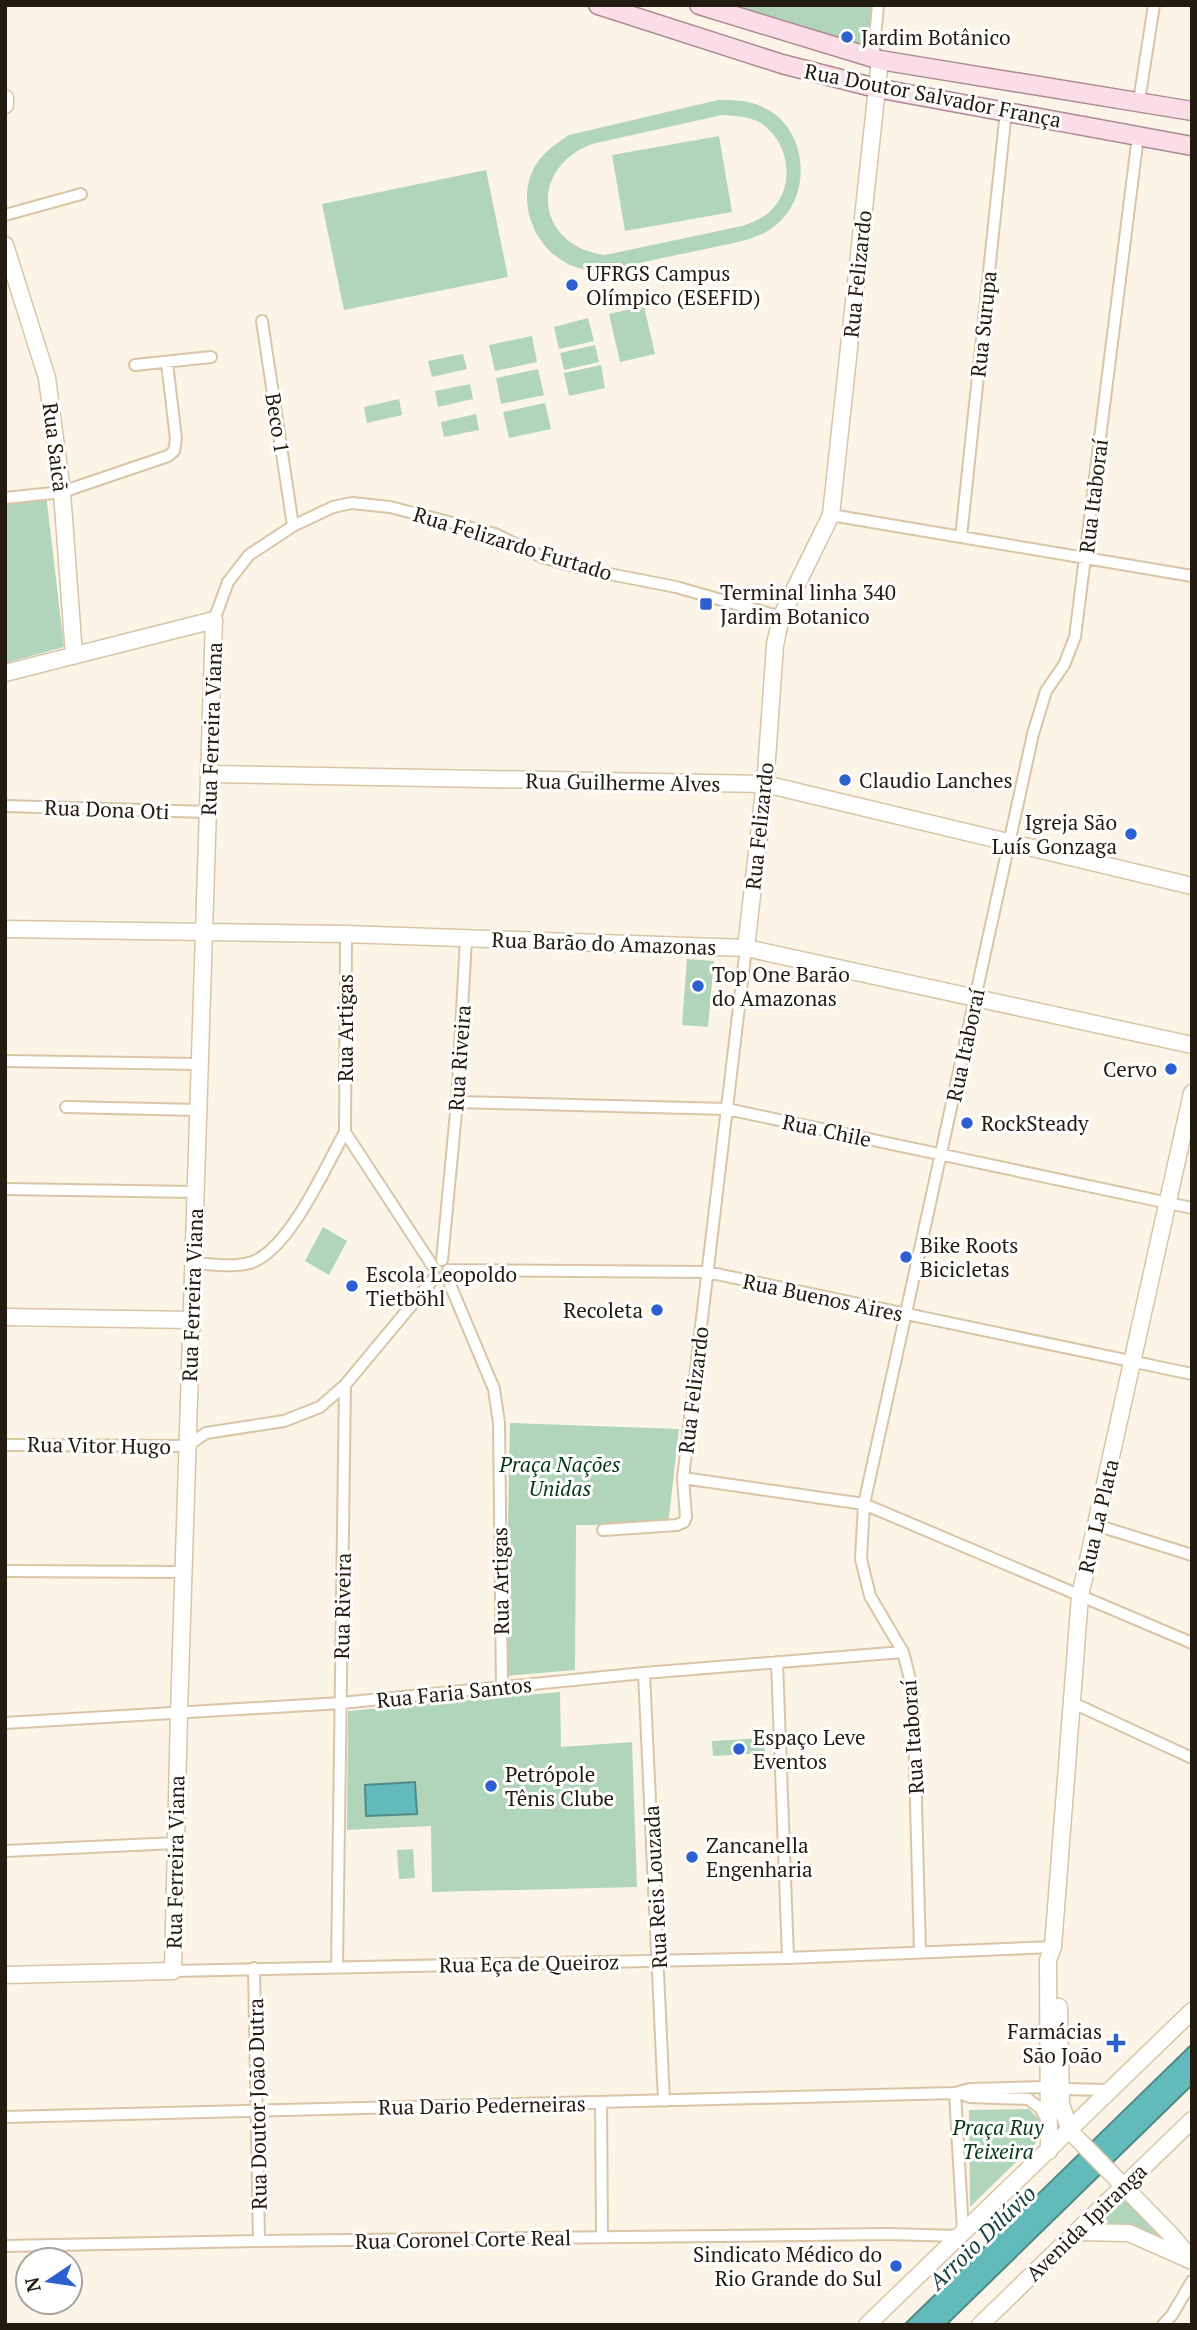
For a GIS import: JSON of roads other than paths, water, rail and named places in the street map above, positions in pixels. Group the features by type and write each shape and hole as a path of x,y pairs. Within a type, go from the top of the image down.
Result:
{"main road":[{"name":"Rua Doutor Salvador França","path":"598,5 782,64 876,88 1192,146"},
{"name":"Rua Doutor Salvador França","path":"699,5 876,60 1192,111"}],"street":[{"name":"Rua Felizardo","path":"603,1530 677,1525 684,1522 686,1517 683,1478 765,784 772,665 780,617 831,515 876,88 878,5"},
{"path":"1139,101 1153,5"},
{"path":"5,98 5,104"},
{"name":"Rua Surupa","path":"961,537 1006,111"},
{"name":"Rua Itaboraí","path":"920,1952 914,1691 903,1652 870,1596 861,1559 864,1504 1033,734 1046,691 1064,665 1075,637 1138,136"},
{"path":"5,215 81,194"},
{"name":"Rua Saicã","path":"5,245 47,378 62,492 74,655"},
{"name":"Beco 1","path":"262,321 293,526"},
{"path":"135,365 211,357"},
{"path":"5,498 62,492 161,459 174,451 176,439 167,363"},
{"name":"Rua Felizardo Furtado","path":"214,620 228,582 249,555 293,526 333,507 352,503 390,507 495,534 542,557 676,587 780,617"},
{"path":"831,515 1192,576"},
{"path":"5,673 214,620"},
{"name":"Rua Ferreira Viana","path":"173,1971 214,620"},
{"name":"Rua Guilherme Alves","path":"210,774 765,784 1192,886"},
{"name":"Rua Dona Oti","path":"5,806 208,812"},
{"name":"Rua Barão do Amazonas","path":"5,929 346,934 746,948 1192,1045"},
{"name":"Rua Artigas","path":"346,934 345,1132 441,1269 494,1390 499,1423 502,1687"},
{"name":"Rua Riveira","path":"441,1269 457,1102 466,939"},
{"path":"5,1061 199,1064"},
{"name":"Rua La Plata","path":"1049,2151 1059,1963 1052,1947 1080,1596 1192,1093"},
{"name":"Rua Chile","path":"457,1102 727,1109 1192,1208"},
{"path":"66,1107 198,1111"},
{"path":"193,1263 239,1264 256,1261 271,1250 300,1212 345,1132"},
{"path":"5,1189 196,1192"},
{"path":"345,1385 441,1269"},
{"name":"Rua Buenos Aires","path":"441,1269 706,1272 1192,1374"},
{"path":"5,1317 192,1320"},
{"name":"Rua Riveira","path":"337,1967 345,1385"},
{"name":"Rua Vitor Hugo","path":"5,1444 187,1446 206,1433 285,1421 320,1407 345,1385"},
{"path":"683,1478 864,1504 1192,1643"},
{"path":"1096,1525 1192,1555"},
{"path":"5,1571 184,1573"},
{"name":"Rua Faria Santos","path":"5,1723 341,1703 645,1673 903,1652"},
{"path":"777,1662 788,1958"},
{"name":"Rua Reis Louzada","path":"645,1673 664,2101"},
{"path":"1073,1703 1192,1758"},
{"path":"5,1851 176,1843"},
{"name":"Rua Eça de Queiroz","path":"5,1975 788,1958 1052,1947"},
{"name":"Rua Doutor João Dutra","path":"254,1968 259,2241"},
{"path":"867,2325 1192,2011"},
{"name":"Rua La Plata","path":"1054,2088 1070,2131"},
{"name":"Rua Dario Pederneiras","path":"5,2117 957,2093 970,2089 1111,2090"},
{"path":"957,2093 961,2234"},
{"name":"Rua Dario Pederneiras","path":"957,2093 970,2097 1028,2099 1040,2108 1049,2123"},
{"path":"601,2102 602,2237"},
{"name":"Avenida Ipiranga","path":"980,2325 1192,2120"},
{"path":"1070,2131 1192,2260"},
{"path":"1076,2232 1129,2233 1192,2260"},
{"name":"Rua Coronel Corte Real","path":"5,2246 961,2234"},
{"path":"921,2235 931,2241 940,2254"},
{"path":"1163,2325 1192,2281"}],"water":[{"path":"415,1782 417,1814 366,1816 365,1785"},
{"name":"Arroio Dilúvio","path":"1192,2044 1192,2085 946,2325 904,2325"}],"place":[{"name":"Jardim Botânico","path":"847,37"},
{"name":"UFRGS Campus Olímpico (ESEFID)","path":"572,285"},
{"name":"Terminal linha 340 Jardim Botanico","path":"706,604"},
{"name":"Claudio Lanches","path":"845,780"},
{"name":"Igreja São Luís Gonzaga","path":"1131,834"},
{"name":"Top One Barão do Amazonas","path":"698,986"},
{"name":"Cervo","path":"1171,1069"},
{"name":"RockSteady","path":"967,1123"},
{"name":"Bike Roots Bicicletas","path":"906,1257"},
{"name":"Escola Leopoldo Tietböhl","path":"352,1286"},
{"name":"Recoleta","path":"657,1310"},
{"name":"Espaço Leve Eventos","path":"739,1749"},
{"name":"Petrópole Tênis Clube","path":"491,1786"},
{"name":"Zancanella Engenharia","path":"692,1857"},
{"name":"Farmácias São João","path":"1116,2043"},
{"name":"Sindicato Médico do Rio Grande do Sul","path":"896,2266"}],"park label":[{"name":"Praça Nações Unidas","path":"560,1476"},
{"name":"Praça Ruy Teixeira","path":"998,2139"}]}
